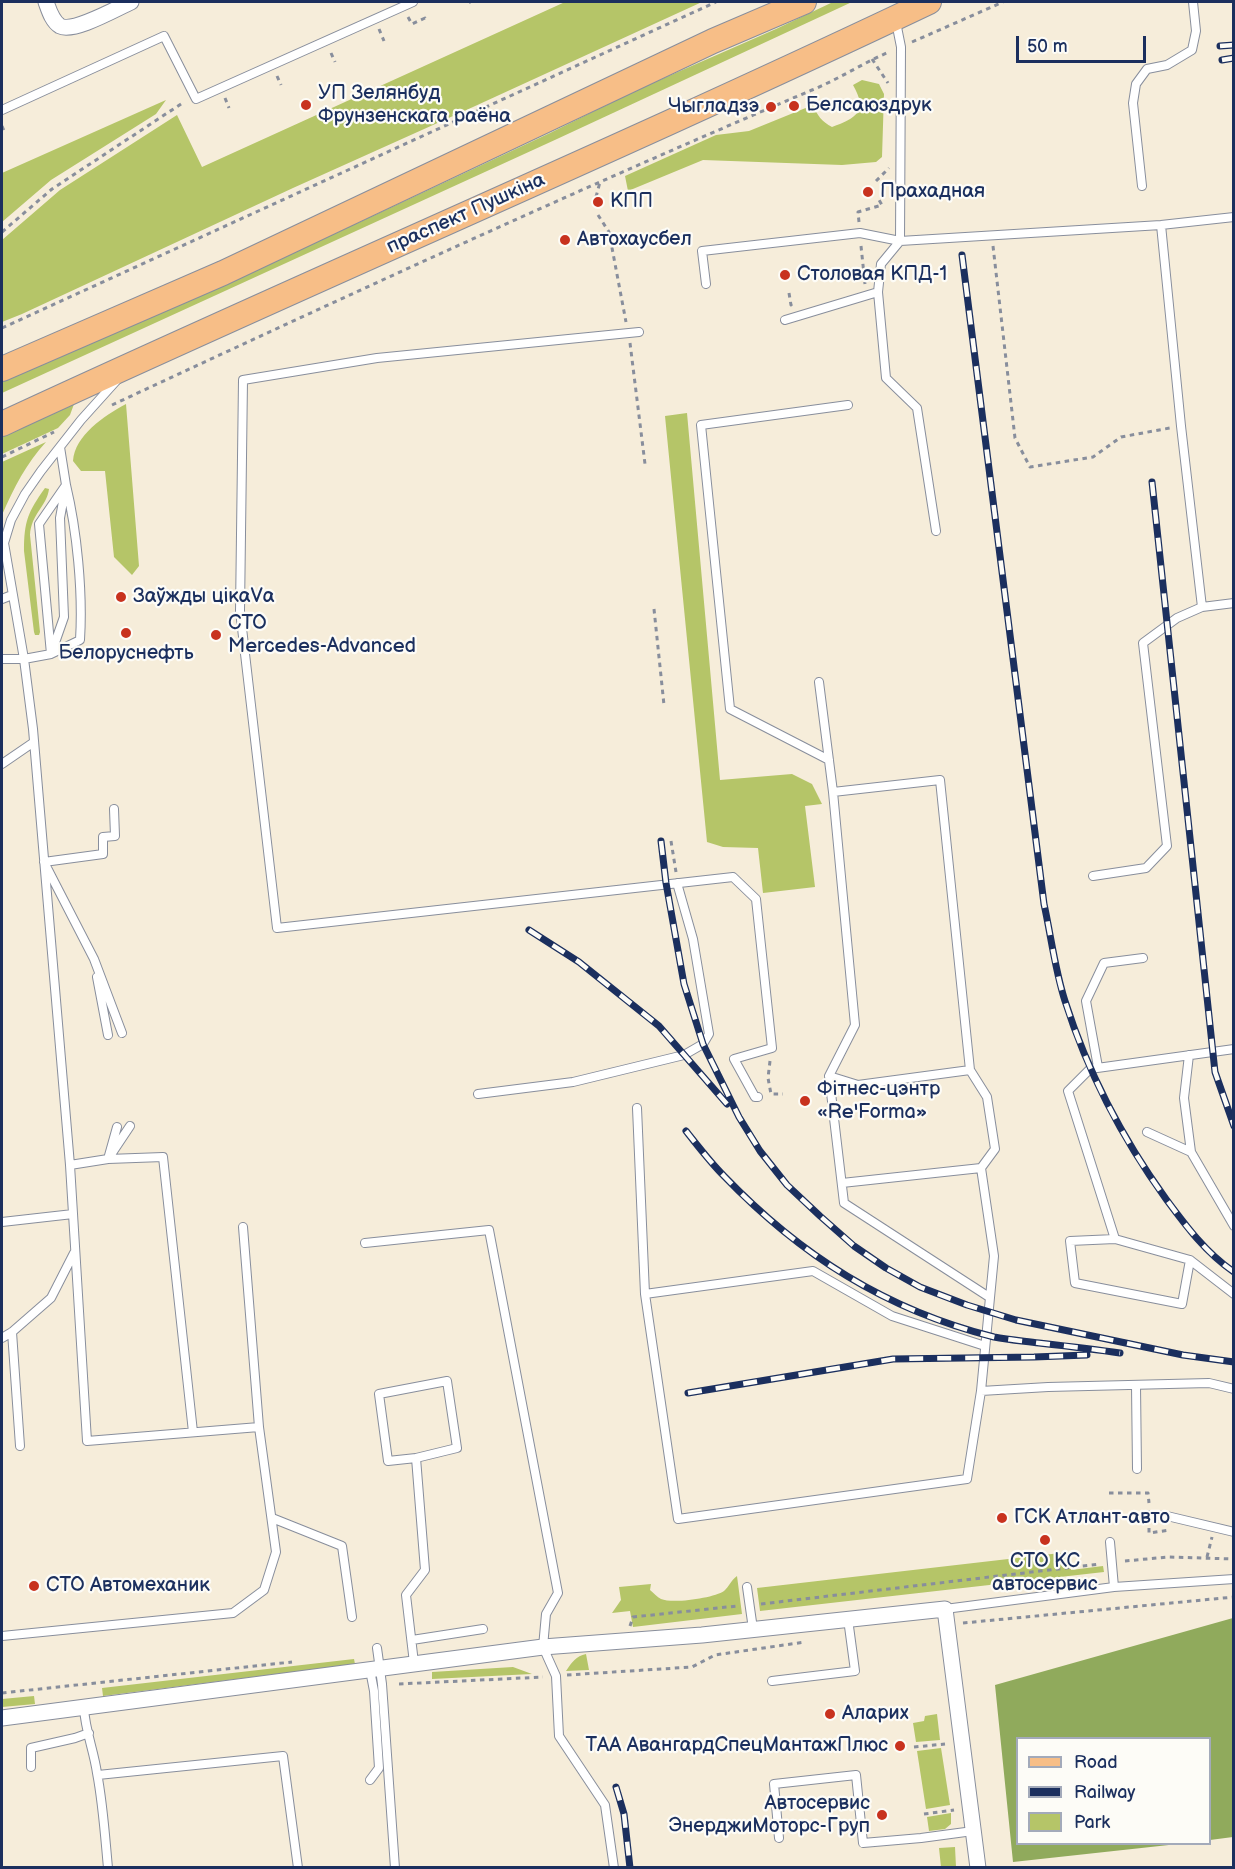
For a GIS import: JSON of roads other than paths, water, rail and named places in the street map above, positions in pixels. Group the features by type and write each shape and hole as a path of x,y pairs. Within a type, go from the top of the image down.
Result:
{"main road":[{"path":"2,369 223,273 713,41 804,2"},
{"name":"праспект Пушкіна","path":"2,424 633,140 929,2"}],"street":[{"path":"46,2 51,15 58,25 64,28 76,27 131,2"},
{"path":"2,1718 377,1674 414,1663 543,1647 702,1635 848,1619 946,1617 978,1868"}],"lane":[{"path":"2,110 164,36 196,99 413,2"},
{"path":"1142,186 1133,103 1136,84 1147,69 1167,65 1192,50 1196,31 1193,2"},
{"path":"895,18 901,47 900,241 880,264 878,292 886,378 917,408 936,531"},
{"path":"706,284 702,251 860,233 900,241 1161,225 1233,217"},
{"path":"1161,225 1202,607"},
{"path":"785,321 878,292"},
{"path":"639,332 377,358 243,380 240,611 277,928 732,877 756,899 772,1048 734,1059 754,1097 758,1097"},
{"path":"132,364 81,420 41,471 11,520 3,542 24,659 34,742 70,1165 87,1441 259,1427"},
{"path":"828,760 730,709 700,425 848,405"},
{"path":"2,659 24,659 51,654 80,640 81,615 73,513 60,447"},
{"path":"51,654 64,616 60,518 66,484"},
{"path":"51,654 39,524 66,484"},
{"path":"2,599 12,595"},
{"path":"1093,876 1146,868 1167,846 1143,643 1177,618 1202,607 1233,603"},
{"path":"819,682 855,1025 830,1076 844,1203 989,1297"},
{"path":"2,764 34,742"},
{"path":"637,1108 645,1294 678,1519 967,1479 981,1391 994,1256 981,1168 995,1149 987,1097 970,1070 940,780 832,792"},
{"path":"44,862 103,854 103,837 115,836 114,809"},
{"path":"44,862 94,959 122,1033"},
{"path":"478,1094 573,1082 684,1055 703,1044 709,1034 693,939 677,883"},
{"path":"1098,1067 1086,1001 1104,963 1143,958"},
{"path":"94,959 108,1035"},
{"path":"1115,1239 1068,1091 1090,1069 1233,1049"},
{"path":"1189,1055 1184,1098 1191,1152 1233,1226"},
{"path":"830,1076 858,1085 970,1070"},
{"path":"108,1159 130,1126"},
{"path":"108,1159 117,1127"},
{"path":"1147,1132 1191,1152"},
{"path":"70,1165 108,1159 164,1157 193,1432"},
{"path":"842,1183 981,1168"},
{"path":"2,1222 72,1214"},
{"path":"2,1636 233,1613 264,1590 276,1552 259,1427 243,1227"},
{"path":"365,1243 489,1230 558,1593 546,1614 543,1647 556,1676 559,1736 605,1805 614,1868"},
{"path":"1190,1260 1182,1304 1075,1283 1070,1241 1115,1239 1190,1260 1233,1294"},
{"path":"2,1338 51,1298 75,1251"},
{"path":"645,1294 813,1271 892,1316 985,1346"},
{"path":"12,1332 20,1446"},
{"path":"447,1381 457,1448 416,1458 388,1461 379,1394 447,1381"},
{"path":"981,1391 1209,1383 1233,1389"},
{"path":"1136,1386 1137,1469"},
{"path":"414,1663 406,1595 425,1570 416,1458"},
{"path":"1149,1515 1167,1516 1233,1532"},
{"path":"272,1518 342,1546 352,1617"},
{"path":"1110,1542 1114,1587"},
{"path":"946,1617 1114,1587 1233,1580"},
{"path":"747,1587 753,1629"},
{"path":"772,1681 855,1671 848,1619"},
{"path":"412,1640 483,1629"},
{"path":"377,1648 377,1674 395,1868"},
{"path":"370,1780 380,1768 374,1692 377,1674"},
{"path":"84,1708 85,1724 98,1775 108,1868"},
{"path":"31,1767 31,1748 75,1738 88,1732"},
{"path":"98,1775 283,1756 298,1868"},
{"path":"778,1838 774,1784 856,1775 863,1844 974,1831"}],"railway":[{"path":"1220,46 1234,45"},
{"path":"1222,60 1234,58"},
{"path":"962,255 1044,904 1062,989 1084,1054 1121,1129 1150,1176 1189,1229 1205,1248 1234,1272"},
{"path":"1152,482 1215,1072 1234,1126"},
{"path":"661,841 684,984 703,1044 739,1117 760,1151 787,1185 820,1216 854,1246 886,1268 920,1287 967,1305 1016,1320 1183,1355 1234,1362"},
{"path":"529,930 579,962 659,1026 727,1104"},
{"path":"686,1131 724,1176 783,1231 814,1255 881,1295 917,1312 994,1337 1120,1353"},
{"path":"688,1393 893,1359 1087,1355"},
{"path":"616,1787 624,1814 630,1868"}],"place":[{"name":"УП Зелянбуд Фрунзенскага раёна","path":"306,105"},
{"name":"Белсаюздрук","path":"794,106"},
{"name":"Чыгладзэ","path":"771,107"},
{"name":"Прахадная","path":"868,192"},
{"name":"КПП","path":"598,202"},
{"name":"Автохаусбел","path":"565,240"},
{"name":"Столовая КПД-1","path":"785,275"},
{"name":"Заўжды цікаVа","path":"121,597"},
{"name":"Белоруснефть","path":"126,633"},
{"name":"СТО Mercedes-Advanced","path":"216,635"},
{"name":"Фітнес-цэнтр «Re'Forma»","path":"805,1101"},
{"name":"ГСК Атлант-авто","path":"1002,1518"},
{"name":"СТО КС автосервис","path":"1045,1540"},
{"name":"СТО Автомеханик","path":"34,1586"},
{"name":"Аларих","path":"830,1714"},
{"name":"ТАА АвангардСпецМантажПлюс","path":"900,1746"},
{"name":"Автосервис ЭнерджиМоторс-Груп","path":"882,1815"}]}
